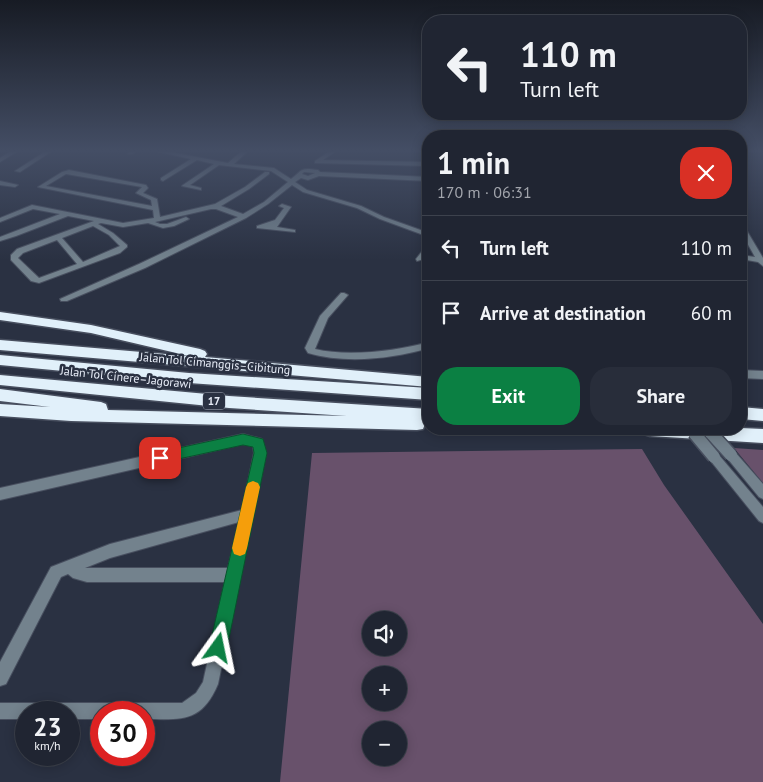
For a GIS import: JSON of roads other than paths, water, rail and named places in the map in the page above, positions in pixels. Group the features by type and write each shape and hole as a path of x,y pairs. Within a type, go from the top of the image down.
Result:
{"highway":[{"path":"0,316 91,329 253,366"},
{"path":"0,345 422,381"},
{"name":"Jalan Tol Cimanggis–Cibitung","path":"0,360 189,378 422,394"},
{"name":"Jalan Tol Cinere–Jagorawi","path":"0,380 229,402 422,415"},
{"path":"0,395 184,419"},
{"path":"0,410 71,415 184,419 422,424"},
{"path":"747,414 763,415"},
{"path":"747,435 763,436"}],"street":[{"path":"43,187 156,209"},
{"path":"145,187 139,193 153,198 157,219"},
{"path":"192,187 199,189"},
{"path":"150,221 159,227 166,226 217,207 248,187"},
{"path":"64,299 142,266 246,216 284,187"},
{"path":"301,187 311,193 359,207 382,218 422,232"},
{"path":"274,224 288,207 282,206"},
{"path":"0,220 32,207 97,222 128,226"},
{"path":"111,234 128,226 217,207 293,231"},
{"path":"0,239 68,214"},
{"path":"97,222 124,247 49,278 37,281 14,258 14,255 20,252 97,222"},
{"path":"58,237 82,265"},
{"path":"748,239 763,247"},
{"path":"748,239 762,262"},
{"path":"747,258 762,262"},
{"path":"344,295 320,324 310,348 313,352 357,355 422,346"},
{"path":"747,374 763,375"},
{"path":"696,435 763,517"},
{"path":"713,435 763,493"},
{"path":"0,494 243,439 258,442 260,453 210,684 202,699 184,711 0,711"},
{"path":"0,678 52,576 56,572 110,551 247,514"},
{"path":"70,567 87,575 234,575"}]}
